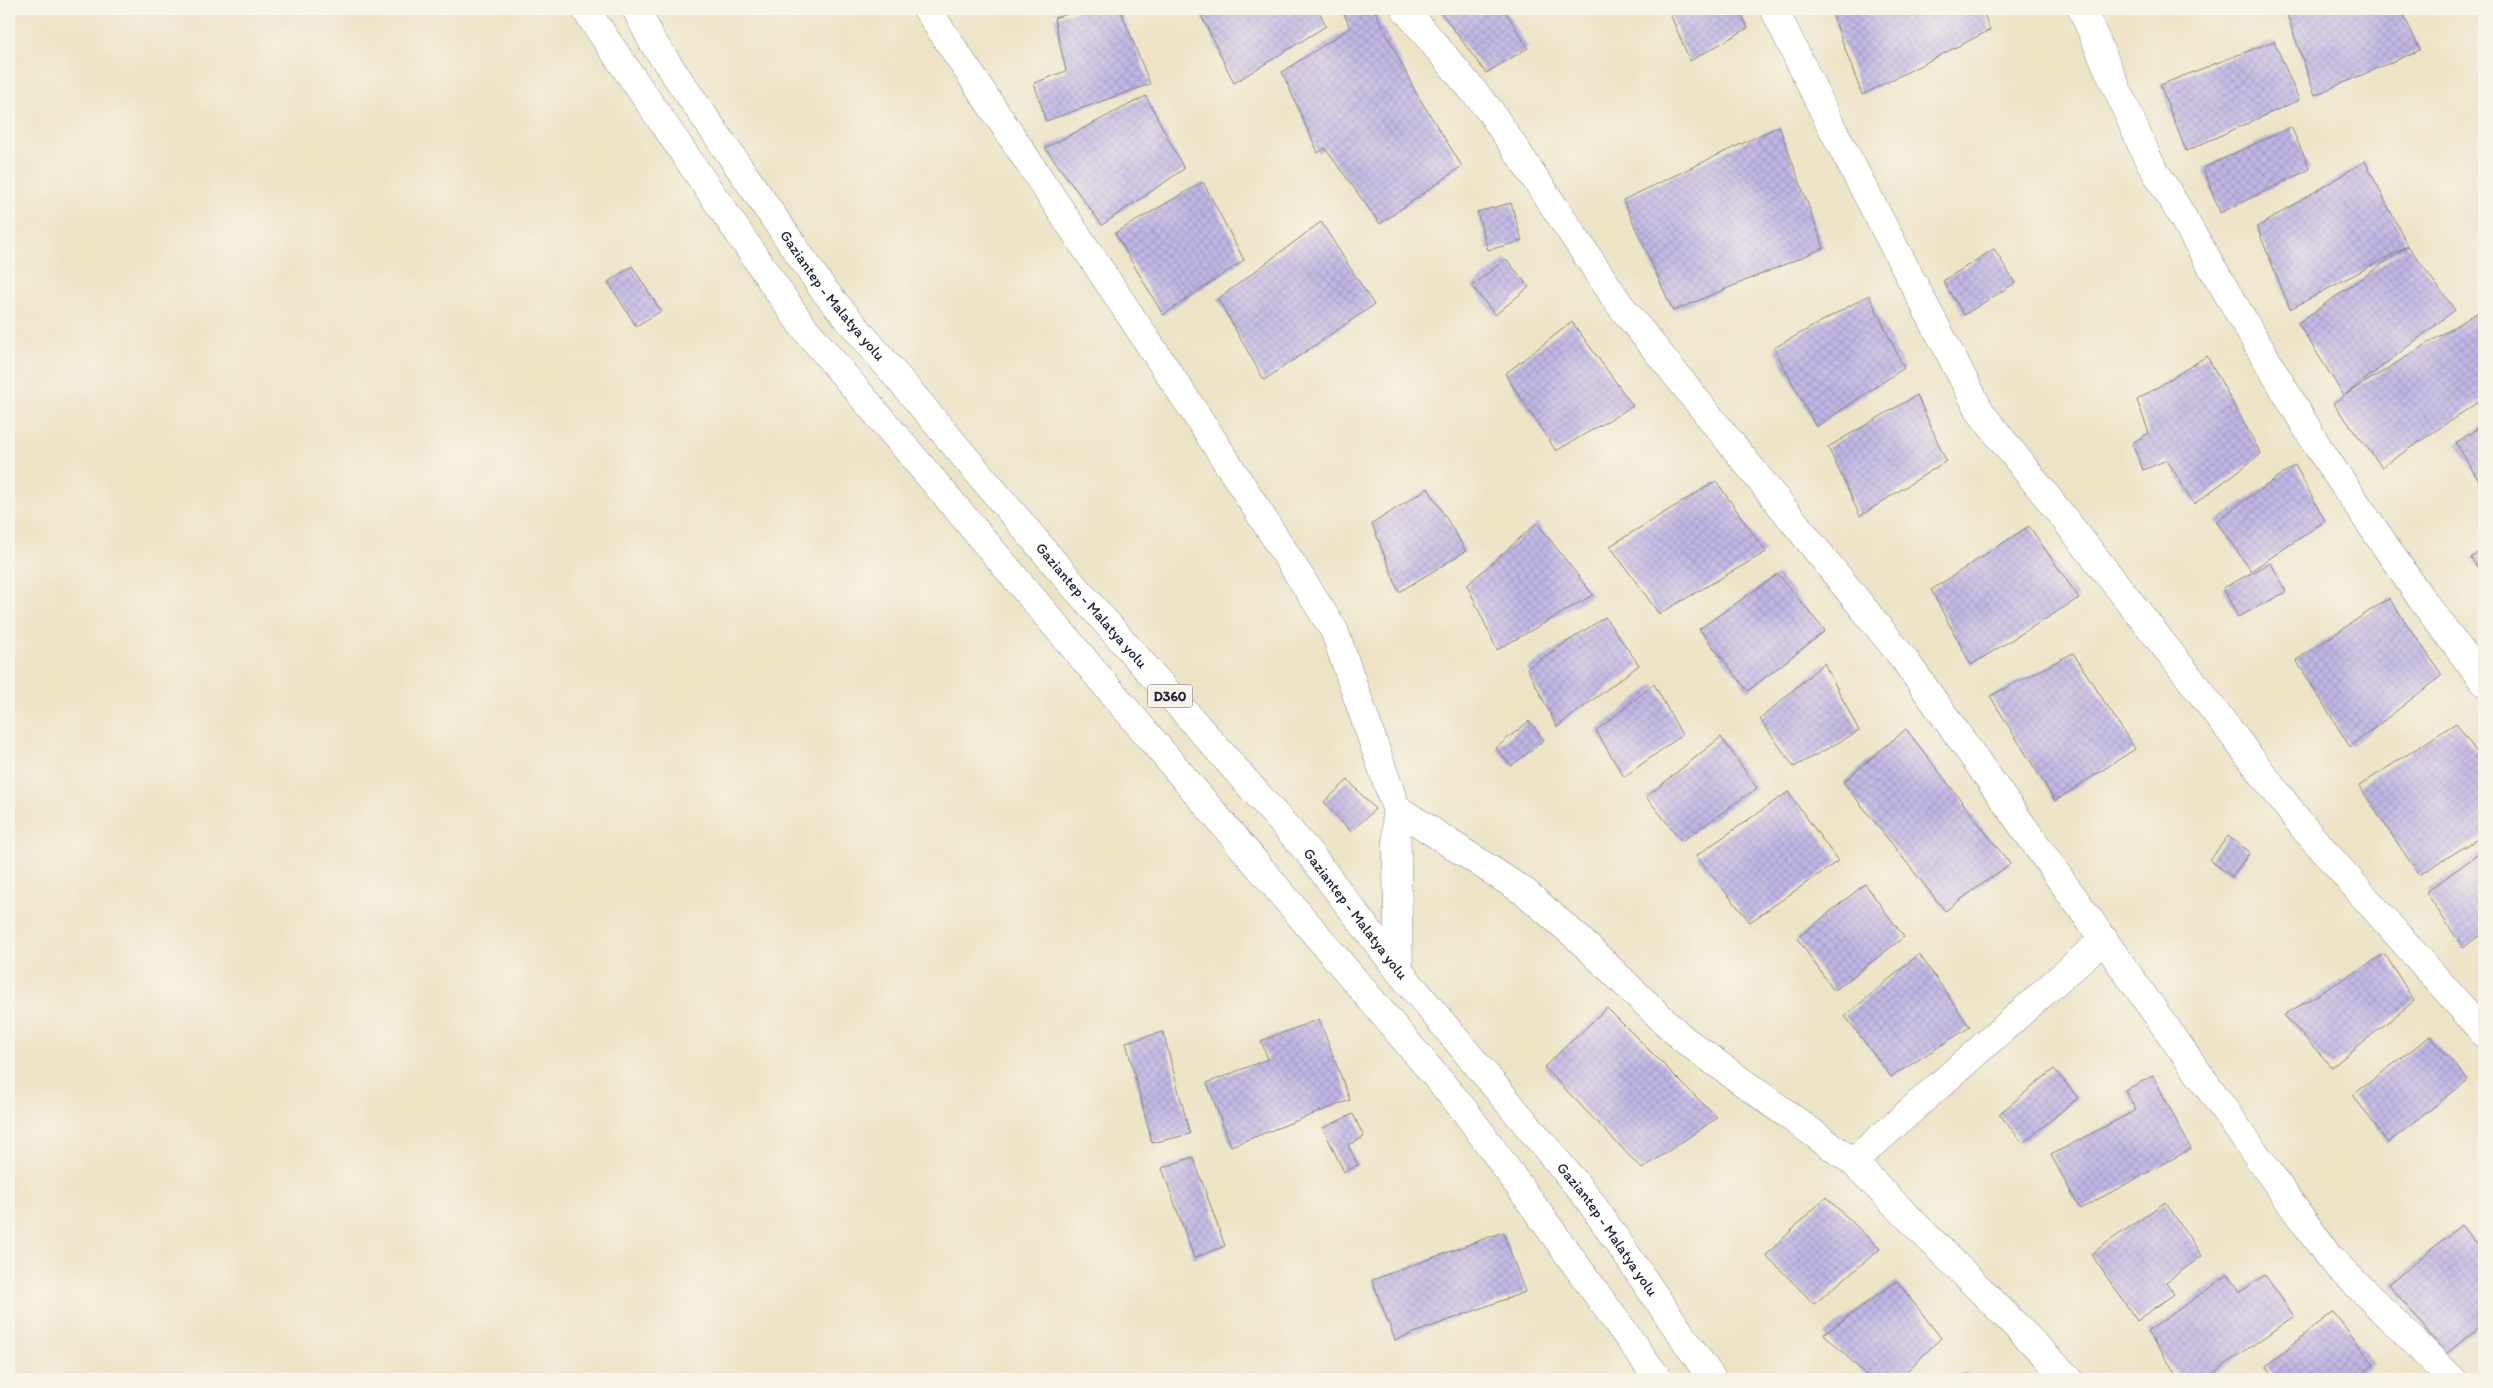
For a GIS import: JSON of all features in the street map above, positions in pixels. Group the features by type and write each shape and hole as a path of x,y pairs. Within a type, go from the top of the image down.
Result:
{"main road":[{"name":"D360","path":"585,9 801,324 1465,1111 1658,1379"},
{"name":"Gaziantep - Malatya yolu","path":"636,9 652,40 822,290 1066,577 1309,853 1399,971 1587,1197 1712,1379"},
{"path":"927,9 1205,428 1334,630 1396,808 1399,971"},
{"path":"1405,9 1490,111 1620,305 1904,659 2329,1257 2452,1379"},
{"path":"1774,9 1830,124 1981,413 2185,672 2303,827 2484,1033"},
{"path":"2082,9 2147,157 2318,447 2420,597 2484,682"},
{"path":"1396,808 1526,893 1579,940 1683,1039 1853,1162 2069,1379"},
{"path":"1853,1162 2104,939"}],"building":[{"path":"1083,9 1120,9 1150,84 1046,121 1034,83 1066,71 1054,18"},
{"path":"1198,9 1318,9 1326,26 1234,83"},
{"path":"1346,9 1374,9 1415,91 1462,166 1380,224 1325,148 1318,153 1282,72 1350,28 1343,11"},
{"path":"1443,9 1504,9 1528,48 1486,73 1440,11"},
{"path":"1668,9 1739,9 1748,28 1690,61"},
{"path":"1840,9 1982,9 1990,30 1862,95 1832,13"},
{"path":"2285,9 2401,9 2420,50 2315,95"},
{"path":"2274,41 2299,100 2186,151 2160,85"},
{"path":"1146,96 1184,169 1102,225 1045,148"},
{"path":"1779,126 1824,248 1673,311 1623,200"},
{"path":"2291,127 2310,169 2220,213 2203,168"},
{"path":"2365,161 2408,246 2290,309 2257,227"},
{"path":"1203,182 1244,260 1163,315 1115,233"},
{"path":"1511,203 1522,241 1488,250 1477,212"},
{"path":"1321,222 1374,305 1264,380 1218,299"},
{"path":"2408,246 2455,310 2345,395 2480,311 2484,317 2484,398 2382,467 2333,403 2344,396 2298,323"},
{"path":"1994,249 2015,283 1964,315 1943,281"},
{"path":"1506,259 1529,287 1495,315 1472,286"},
{"path":"632,266 661,311 636,326 608,282"},
{"path":"1869,295 1904,368 1816,427 1774,348"},
{"path":"1572,322 1633,406 1556,451 1505,374"},
{"path":"2207,356 2261,454 2194,504 2167,460 2143,470 2132,443 2149,433 2137,400"},
{"path":"1917,395 1946,461 1860,516 1828,447"},
{"path":"2484,424 2484,489 2456,443"},
{"path":"2295,465 2325,521 2251,571 2216,521"},
{"path":"1716,481 1766,552 1659,614 1610,546"},
{"path":"1428,488 1466,551 1399,592 1372,524"},
{"path":"1537,523 1593,595 1497,650 1467,585"},
{"path":"2029,526 2079,598 1971,665 1931,590"},
{"path":"2484,548 2484,577 2471,558"},
{"path":"2271,563 2286,592 2238,617 2223,588"},
{"path":"1778,574 1825,631 1748,691 1699,629"},
{"path":"2389,598 2442,675 2350,747 2296,660"},
{"path":"1605,617 1639,665 1557,727 1527,668"},
{"path":"2073,653 2135,749 2055,801 1990,696"},
{"path":"1824,663 1859,731 1794,767 1760,719"},
{"path":"1654,684 1682,735 1624,777 1596,731"},
{"path":"1529,721 1544,740 1511,766 1496,748"},
{"path":"2456,723 2484,763 2484,835 2419,875 2359,786"},
{"path":"1906,729 2010,864 1945,911 1843,782"},
{"path":"1721,737 1757,788 1682,841 1646,797"},
{"path":"1348,780 1375,809 1351,832 1324,802"},
{"path":"1788,792 1838,861 1750,922 1696,856"},
{"path":"2228,836 2250,852 2232,877 2210,860"},
{"path":"2484,850 2484,932 2463,948 2426,892"},
{"path":"1865,884 1904,937 1834,991 1797,938"},
{"path":"1919,954 1970,1027 1891,1077 1845,1016"},
{"path":"2385,954 2414,1001 2332,1067 2284,1015"},
{"path":"1607,1008 1717,1118 1642,1169 1544,1067"},
{"path":"1319,1019 1350,1100 1231,1146 1207,1083 1268,1059 1261,1041"},
{"path":"1163,1032 1190,1134 1152,1143 1126,1042"},
{"path":"2430,1036 2468,1080 2388,1143 2353,1095"},
{"path":"2054,1069 2078,1098 2023,1143 1999,1114"},
{"path":"2153,1076 2191,1149 2080,1209 2051,1155 2136,1110 2125,1090"},
{"path":"1353,1114 1364,1137 1348,1145 1358,1165 1344,1172 1323,1128"},
{"path":"1193,1157 1225,1246 1194,1258 1162,1168"},
{"path":"1826,1197 1880,1249 1814,1304 1766,1255"},
{"path":"2165,1202 2202,1256 2166,1282 2174,1294 2137,1321 2091,1254"},
{"path":"2461,1225 2476,1244 2484,1237 2484,1323 2446,1354 2389,1284"},
{"path":"1503,1232 1525,1292 1395,1340 1372,1280"},
{"path":"2229,1274 2240,1292 2265,1275 2294,1316 2205,1379 2180,1379 2147,1332"},
{"path":"1897,1281 1941,1338 1899,1379 1870,1379 1824,1334"},
{"path":"2333,1312 2374,1364 2356,1379 2276,1379 2266,1366"},
{"path":"1970,1374 1972,1379 1950,1379 1950,1378"}]}
